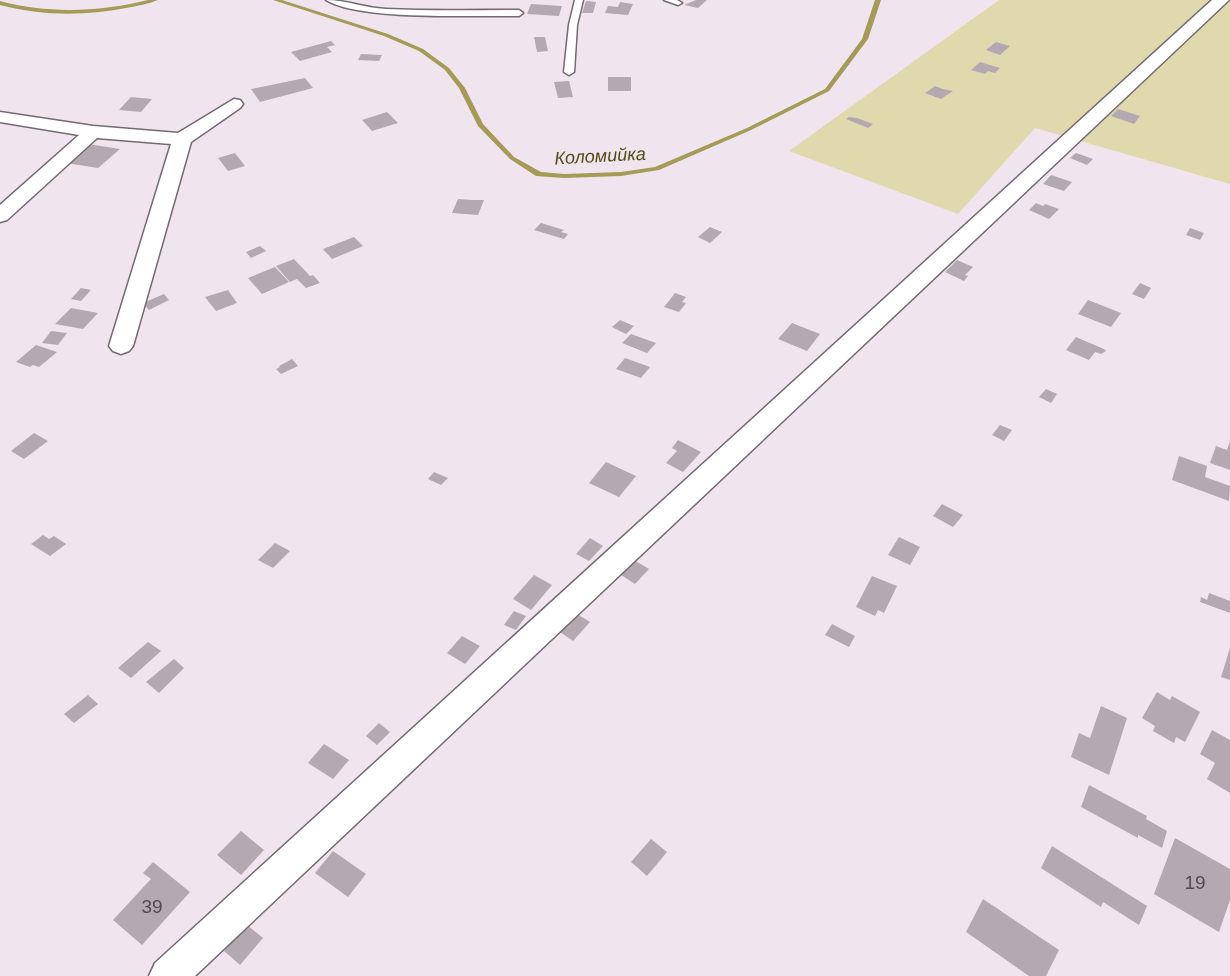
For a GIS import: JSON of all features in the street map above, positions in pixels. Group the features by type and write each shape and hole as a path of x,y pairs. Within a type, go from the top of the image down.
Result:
{"street":[{"path":"168,976 1221,0"},
{"path":"0,117 93,132 182,139 233,104"},
{"path":"0,216 93,132"},
{"path":"121,346 182,139"}],"lane":[{"path":"330,0 351,7 384,11 519,13"},
{"path":"480,11 502,0"},
{"path":"569,72 573,25 579,0"},
{"path":"668,0 678,4"}],"shaded area":[{"path":"999,0 1230,0 1230,184 1035,128 958,214 789,151"}],"building":[{"path":"696,0 707,0 698,8 684,5"},
{"path":"586,1 596,2 593,13 582,13"},
{"path":"620,2 633,4 628,15 605,13 608,6 618,7"},
{"path":"531,4 562,6 559,16 527,14"},
{"path":"534,37 545,37 548,51 537,52"},
{"path":"331,41 335,45 327,47 332,52 300,61 291,52"},
{"path":"996,42 1010,46 1000,55 986,50"},
{"path":"361,54 382,55 379,61 358,60"},
{"path":"980,62 1000,68 995,73 988,71 985,74 971,70"},
{"path":"608,77 631,77 631,91 608,91"},
{"path":"305,78 313,88 260,102 251,89"},
{"path":"569,81 573,97 558,98 554,82"},
{"path":"935,86 953,91 941,99 925,93"},
{"path":"131,97 152,99 141,112 119,110"},
{"path":"1118,109 1140,116 1134,124 1111,116"},
{"path":"387,112 398,123 372,131 362,120"},
{"path":"849,117 873,124 868,128 846,119"},
{"path":"88,144 120,149 98,168 66,163"},
{"path":"235,153 245,166 228,171 218,158"},
{"path":"1076,153 1093,159 1087,165 1070,158"},
{"path":"1051,175 1072,182 1064,191 1043,184"},
{"path":"458,199 484,200 478,215 452,213"},
{"path":"1036,203 1059,209 1049,219 1029,210"},
{"path":"541,223 564,230 561,232 568,234 564,239 534,230"},
{"path":"710,227 722,232 710,243 698,237"},
{"path":"1190,228 1204,233 1200,240 1186,235"},
{"path":"354,237 363,246 332,259 323,249"},
{"path":"260,246 266,251 251,258 246,252"},
{"path":"294,259 320,283 306,288 297,279 290,282 276,266"},
{"path":"957,260 973,267 965,275 968,276 964,281 945,272"},
{"path":"275,267 289,282 262,294 248,278"},
{"path":"1140,283 1151,288 1144,299 1132,294"},
{"path":"81,288 91,290 81,301 71,299"},
{"path":"228,290 237,303 216,311 205,297"},
{"path":"675,293 686,297 682,302 686,303 679,312 664,307"},
{"path":"164,294 169,300 149,310 143,303"},
{"path":"1088,300 1121,313 1111,327 1078,314"},
{"path":"71,308 98,313 83,329 55,324"},
{"path":"620,320 634,326 626,334 612,327"},
{"path":"792,323 820,334 807,351 778,339"},
{"path":"51,331 67,333 58,345 42,343"},
{"path":"631,334 656,343 647,353 622,343"},
{"path":"1076,337 1106,351 1101,354 1095,352 1089,360 1066,350"},
{"path":"36,345 57,352 39,367 16,362"},
{"path":"625,358 650,367 641,378 616,369"},
{"path":"292,359 298,366 281,374 276,369 279,366"},
{"path":"1046,389 1057,394 1051,403 1039,397"},
{"path":"1000,425 1012,430 1004,441 992,435"},
{"path":"34,433 48,441 24,459 11,451"},
{"path":"678,440 701,452 683,472 666,463 677,451 672,448"},
{"path":"1230,441 1230,470 1210,463 1216,446 1227,450"},
{"path":"1179,456 1207,466 1205,477 1230,486 1229,501 1172,480"},
{"path":"606,462 636,476 619,497 589,483"},
{"path":"434,472 448,478 441,485 428,479"},
{"path":"942,504 963,515 953,527 933,516"},
{"path":"43,535 49,539 54,536 66,544 50,556 31,544"},
{"path":"899,537 920,547 910,565 888,555"},
{"path":"590,538 603,546 589,561 576,554"},
{"path":"275,543 290,551 273,568 258,560"},
{"path":"629,557 649,569 635,584 615,571"},
{"path":"534,575 552,585 531,610 513,599"},
{"path":"872,576 897,586 884,613 878,610 875,616 856,607"},
{"path":"1209,593 1230,601 1230,613 1200,602 1201,597 1207,600"},
{"path":"514,611 526,616 516,630 504,625"},
{"path":"577,614 590,622 573,641 560,632"},
{"path":"832,624 855,636 849,647 825,635"},
{"path":"462,636 480,646 465,664 447,653"},
{"path":"148,642 161,651 131,678 118,668"},
{"path":"1230,648 1230,680 1221,677"},
{"path":"174,659 184,668 159,693 146,682"},
{"path":"1157,692 1170,700 1172,696 1200,712 1185,742 1176,737 1174,743 1153,731 1155,726 1142,718"},
{"path":"88,695 98,704 74,723 64,714"},
{"path":"1101,706 1127,718 1109,775 1071,757 1079,733 1090,738"},
{"path":"379,723 390,732 377,745 366,736"},
{"path":"1212,730 1230,740 1230,793 1207,779 1215,763 1200,754"},
{"path":"324,744 349,760 333,779 308,763"},
{"path":"1089,785 1147,816 1146,819 1167,831 1162,848 1081,807"},
{"path":"241,831 264,850 241,875 217,855"},
{"path":"1175,838 1230,869 1230,900 1219,932 1154,894"},
{"path":"651,839 667,852 647,876 631,862"},
{"path":"1052,846 1147,906 1139,925 1103,902 1101,907 1041,868"},
{"path":"333,851 366,874 348,897 315,873"},
{"path":"153,862 190,892 142,945 113,920 151,879 143,873"},
{"path":"983,899 1059,950 1046,976 1029,976 966,932"},
{"path":"247,925 263,938 240,965 224,951"}],"waterway":[{"name":"Коломийка","path":"0,3 35,11 77,12 119,8 155,0"},
{"name":"Коломийка","path":"276,0 386,35 421,50 447,69 462,88 480,125 512,158 539,174 564,176 621,174 657,169 749,129 827,90 865,39 878,0"}]}
